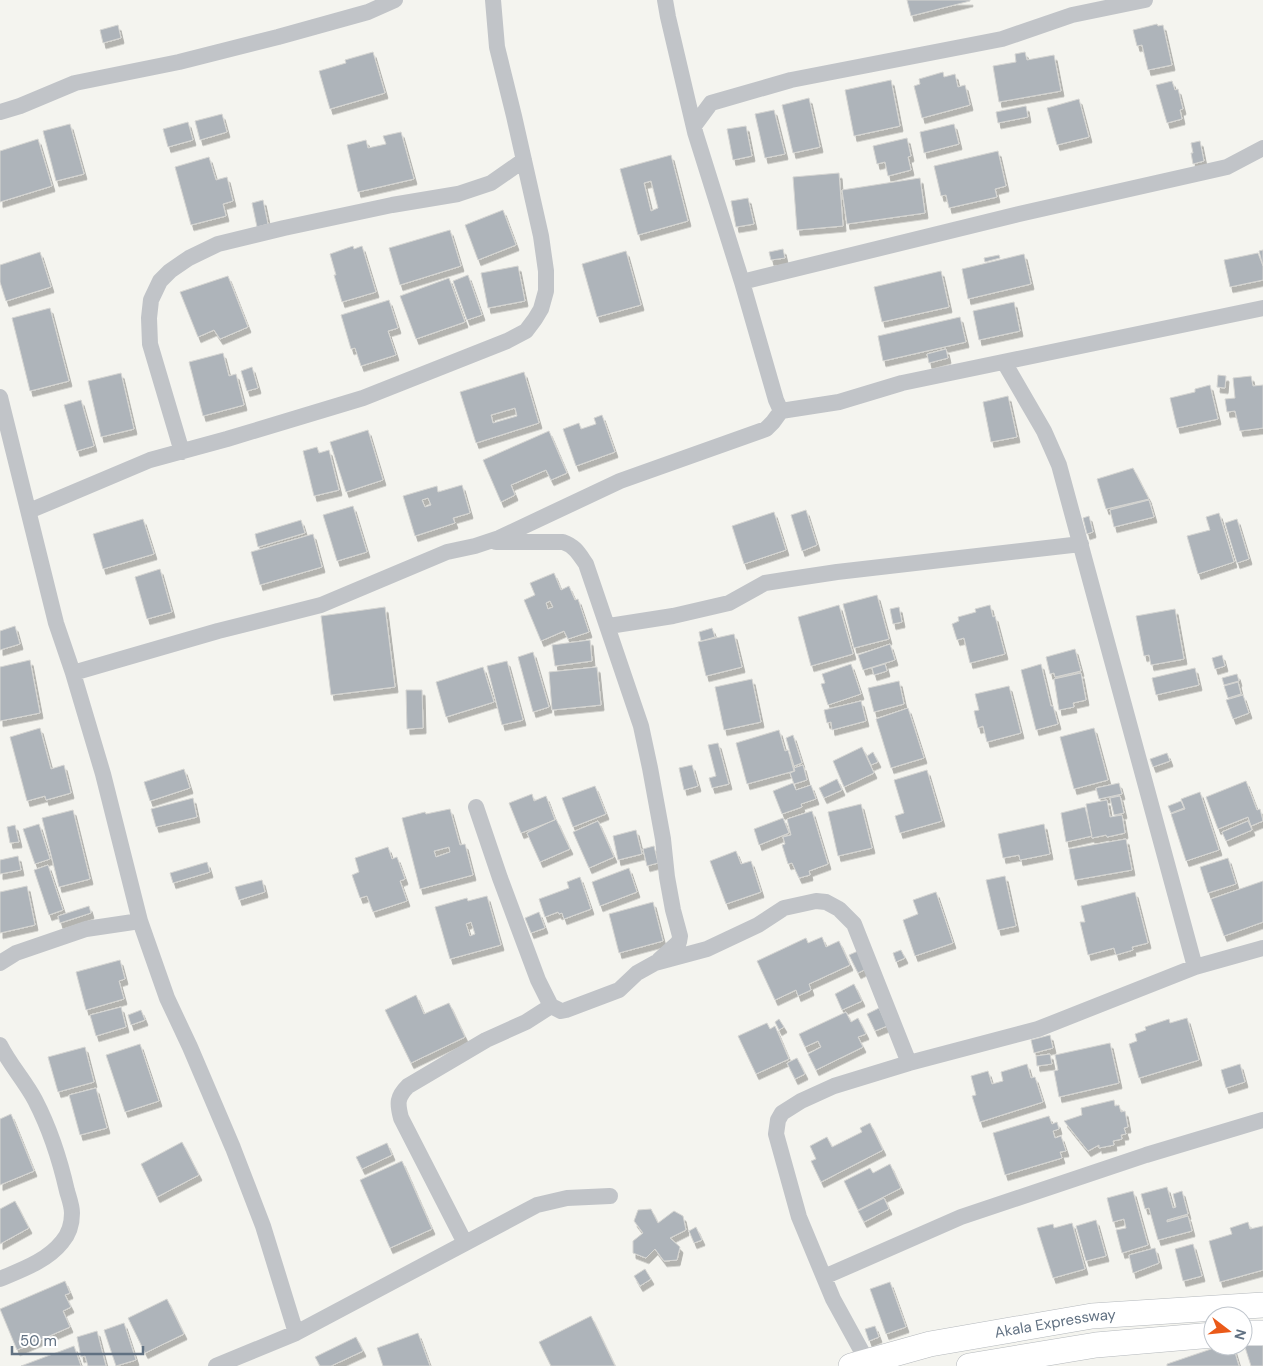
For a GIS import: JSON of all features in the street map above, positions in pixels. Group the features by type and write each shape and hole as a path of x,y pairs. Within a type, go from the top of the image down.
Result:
{"main road":[{"name":"Akala Expressway","path":"859,1364 933,1355 1092,1316 1263,1305"},
{"name":"Akala Expressway","path":"969,1366 1096,1345 1203,1336"}],"street":[{"path":"0,112 20,106 75,83 179,62 278,37 368,12 395,0"},
{"path":"29,511 150,460 363,398 507,341 526,331 541,309 546,291 546,271 541,236 497,47 493,0"},
{"path":"73,673 218,631 321,605 447,552 499,538 620,481 766,429 774,422 780,411 694,126 665,0"},
{"path":"694,126 711,104 818,74 1002,39 1072,15 1145,0"},
{"path":"686,92 711,104"},
{"path":"742,282 1019,214 1226,167 1263,148"},
{"path":"182,452 150,344 149,318 151,300 160,281 170,271 189,258 218,244 392,205 458,194 491,182 524,160"},
{"path":"780,411 839,402 902,383 1263,308"},
{"path":"1004,362 1044,430 1059,465 1195,967"},
{"path":"0,397 56,623 103,774 140,921 167,998 225,1130 264,1226 296,1333"},
{"path":"476,807 535,971 551,1006 561,1011 566,1010 624,987 637,973 655,963 679,942 680,936 672,902 661,830 641,726 609,626 586,564 572,545 563,542 486,542"},
{"path":"609,626 673,616 729,603 765,583 837,572 1081,544"},
{"path":"655,963 707,949 758,925 784,908 826,902 839,909 854,924 910,1063"},
{"path":"0,963 16,953 86,929 140,921"},
{"path":"859,1364 799,1217 776,1134 778,1120 782,1113 801,1101 834,1086 910,1063 1038,1029 1195,967 1263,948"},
{"path":"465,1243 401,1118 398,1100 400,1093 408,1086 486,1040 526,1022 551,1006"},
{"path":"0,1045 6,1058 34,1099 49,1130 63,1171 72,1212 70,1227 64,1241 52,1252 26,1268 0,1279"},
{"path":"824,1277 961,1217 1146,1155 1263,1120"},
{"path":"216,1366 296,1333 537,1205 567,1198 610,1196"}],"building":[{"path":"907,0 970,0 970,1 911,16"},
{"path":"1157,24 1158,26 1163,25 1172,65 1148,70 1142,45 1137,46 1133,30"},
{"path":"118,25 121,38 103,43 100,30"},
{"path":"373,52 385,93 330,109 319,71 346,63 345,60"},
{"path":"1025,52 1027,60 1054,55 1061,91 999,102 993,66 1016,62 1015,54"},
{"path":"943,72 944,77 955,74 958,87 965,85 970,105 922,118 914,86 920,84 919,79"},
{"path":"891,80 900,126 854,136 845,90"},
{"path":"1172,81 1175,90 1178,89 1183,109 1180,110 1182,119 1167,123 1156,85"},
{"path":"809,98 820,147 793,153 782,105"},
{"path":"1079,99 1089,137 1057,145 1047,108"},
{"path":"1026,106 1028,117 998,123 996,112"},
{"path":"774,110 785,154 765,158 755,114"},
{"path":"222,114 227,132 200,140 195,121"},
{"path":"188,122 193,140 168,147 163,129"},
{"path":"70,124 84,174 56,181 43,131"},
{"path":"954,124 959,144 924,153 920,132"},
{"path":"746,126 752,156 733,160 727,129"},
{"path":"401,132 414,179 358,192 347,145 366,140 368,148 386,144 383,136"},
{"path":"907,138 911,156 908,157 911,170 888,176 885,162 877,164 873,146"},
{"path":"38,139 52,186 0,202 0,151"},
{"path":"1200,141 1204,161 1193,164 1191,143"},
{"path":"998,151 1006,186 995,189 997,197 949,208 946,195 941,196 934,166"},
{"path":"671,155 688,221 638,235 620,169","holes":["651,181 658,208 651,211 644,183"]},
{"path":"209,157 216,180 227,177 233,201 223,204 226,216 191,225 175,167"},
{"path":"839,173 843,226 797,230 793,177"},
{"path":"920,178 925,213 847,224 842,190"},
{"path":"748,198 754,224 736,227 731,201"},
{"path":"263,200 268,224 257,227 252,203"},
{"path":"503,210 516,245 478,260 465,225"},
{"path":"450,230 461,266 400,285 389,248"},
{"path":"353,246 354,249 362,246 376,292 342,302 330,254"},
{"path":"783,249 785,258 771,260 769,252"},
{"path":"1263,250 1263,266 1259,251"},
{"path":"626,251 641,305 597,317 582,264"},
{"path":"40,252 51,287 6,301 0,282 0,265"},
{"path":"1258,253 1263,266 1263,280 1230,287 1224,260"},
{"path":"1024,254 1031,284 968,299 962,269"},
{"path":"999,255 1000,258 985,262 984,258"},
{"path":"518,266 525,301 488,308 481,273"},
{"path":"941,271 949,307 882,322 874,287"},
{"path":"468,275 482,315 467,320 453,281"},
{"path":"228,276 248,327 220,339 214,330 198,337 180,292"},
{"path":"449,278 465,322 416,339 400,296"},
{"path":"389,300 398,328 388,331 396,355 361,366 355,348 351,349 341,315"},
{"path":"1014,302 1020,331 979,340 973,311"},
{"path":"50,308 69,381 30,391 12,318"},
{"path":"960,317 966,342 883,361 878,336"},
{"path":"946,349 948,358 929,363 927,354"},
{"path":"223,353 229,376 236,374 244,405 203,416 189,362"},
{"path":"252,367 258,388 247,391 241,371"},
{"path":"524,372 539,423 476,443 460,392","holes":["515,408 517,416 493,423 491,415"]},
{"path":"121,373 134,429 101,437 88,381"},
{"path":"1218,375 1226,376 1225,388 1217,387"},
{"path":"1251,376 1253,386 1263,385 1263,428 1240,431 1235,411 1227,412 1225,399 1235,398 1233,378"},
{"path":"1210,385 1218,419 1177,428 1170,398 1195,392 1195,389"},
{"path":"1008,396 1017,437 991,442 983,402"},
{"path":"81,400 94,446 77,451 64,405"},
{"path":"602,415 615,452 576,466 563,429 579,423 581,429 596,424 594,418"},
{"path":"368,430 383,480 346,492 330,442"},
{"path":"549,431 567,473 551,480 546,470 511,485 515,495 501,502 483,460"},
{"path":"317,447 319,453 329,450 339,490 314,496 303,451"},
{"path":"1133,468 1149,499 1106,509 1097,479"},
{"path":"462,485 470,513 453,518 455,523 415,536 403,496 437,486 438,492","holes":["428,498 431,505 425,507 422,500"]},
{"path":"1149,500 1154,517 1114,527 1110,510"},
{"path":"353,506 367,552 337,561 323,515"},
{"path":"806,510 817,545 802,551 791,515"},
{"path":"774,512 786,550 744,564 732,526"},
{"path":"1219,513 1234,562 1198,574 1187,536 1210,530 1206,517"},
{"path":"1089,516 1093,532 1087,534 1083,518"},
{"path":"143,519 154,554 103,569 93,534"},
{"path":"1237,519 1249,559 1237,563 1225,523"},
{"path":"301,520 305,533 258,547 255,534"},
{"path":"313,534 322,567 260,585 251,552"},
{"path":"160,569 172,612 147,619 135,577"},
{"path":"554,573 561,590 569,586 575,600 578,599 589,632 568,639 564,631 541,641 524,600 535,595 530,583","holes":["550,601 553,607 548,609 546,603"]},
{"path":"877,595 889,639 854,648 843,604"},
{"path":"839,605 853,654 811,666 798,617"},
{"path":"990,605 993,617 995,616 1005,654 970,663 964,638 957,640 952,624 959,621 958,617 976,612 975,609"},
{"path":"385,607 395,687 331,695 321,616"},
{"path":"899,607 902,622 893,624 890,609"},
{"path":"1175,609 1184,659 1151,665 1149,655 1144,656 1136,616"},
{"path":"15,626 20,644 0,650 0,631"},
{"path":"712,628 715,637 701,641 699,632"},
{"path":"734,634 742,667 706,676 698,642"},
{"path":"590,640 592,661 555,666 552,645"},
{"path":"890,644 895,660 863,670 858,655"},
{"path":"1075,649 1081,671 1055,677 1054,673 1050,674 1046,657"},
{"path":"533,652 549,707 533,712 518,657"},
{"path":"1222,655 1225,666 1215,669 1212,658"},
{"path":"30,660 40,713 0,721 0,667"},
{"path":"507,661 523,720 502,725 487,666"},
{"path":"851,664 861,694 828,705 821,684 825,683 822,674"},
{"path":"885,664 887,671 874,675 872,668"},
{"path":"1041,664 1051,706 1053,706 1058,724 1036,730 1021,670"},
{"path":"483,667 494,702 446,717 436,682"},
{"path":"597,667 601,705 552,710 549,672"},
{"path":"1195,668 1199,685 1156,695 1152,678"},
{"path":"1081,673 1086,700 1073,703 1074,707 1059,710 1054,679"},
{"path":"1237,674 1239,681 1224,685 1222,678"},
{"path":"752,679 761,722 724,730 715,687"},
{"path":"899,681 904,704 874,712 868,688"},
{"path":"1238,682 1241,694 1228,698 1224,686"},
{"path":"1009,686 1021,733 987,742 983,726 978,728 974,711 979,710 975,694"},
{"path":"406,690 422,690 423,728 407,729"},
{"path":"1243,695 1249,713 1233,719 1226,700"},
{"path":"861,701 866,721 832,730 831,722 827,723 824,710"},
{"path":"908,708 924,758 891,768 876,719"},
{"path":"40,728 51,769 64,765 71,793 46,800 45,796 27,801 10,737"},
{"path":"1094,728 1108,780 1074,789 1060,737"},
{"path":"779,730 785,751 788,750 794,771 747,784 736,743"},
{"path":"793,735 802,763 794,766 786,738"},
{"path":"718,743 729,784 712,788 709,778 716,776 708,745"},
{"path":"862,747 874,773 844,787 833,761"},
{"path":"873,752 878,762 871,765 867,756"},
{"path":"1167,753 1170,761 1153,767 1150,759"},
{"path":"692,765 698,786 684,790 679,768"},
{"path":"803,765 807,780 794,784 790,773 795,771 794,768"},
{"path":"184,769 190,788 150,801 144,782"},
{"path":"927,770 942,821 900,833 895,816 904,813 894,780"},
{"path":"837,779 842,790 824,798 819,788"},
{"path":"1246,781 1257,810 1260,809 1263,821 1251,826 1248,817 1218,829 1206,797"},
{"path":"793,783 796,790 811,785 816,799 801,804 802,807 782,814 773,791"},
{"path":"1119,783 1122,794 1099,799 1096,788"},
{"path":"595,786 606,814 573,827 562,798"},
{"path":"1200,792 1219,850 1186,861 1171,814 1185,809 1181,799"},
{"path":"532,794 534,801 546,796 555,820 521,833 509,803"},
{"path":"1120,796 1124,813 1114,815 1110,798"},
{"path":"193,798 197,817 156,827 151,809"},
{"path":"1107,800 1110,817 1122,815 1125,833 1092,838 1086,804"},
{"path":"1181,801 1184,808 1171,813 1168,806"},
{"path":"861,804 872,848 838,856 828,812"},
{"path":"1085,807 1092,836 1066,842 1061,813"},
{"path":"450,809 460,845 465,844 473,875 420,889 402,818 425,812 426,814","holes":["449,847 450,852 436,857 434,851"]},
{"path":"73,810 90,879 59,887 42,818"},
{"path":"812,811 828,864 809,871 810,875 799,878 792,863 788,864 782,845 785,844 783,837 791,835 787,819"},
{"path":"783,818 789,833 759,845 754,829"},
{"path":"556,819 570,849 540,862 527,833"},
{"path":"598,821 614,857 589,868 573,832"},
{"path":"1248,821 1252,830 1226,841 1222,832"},
{"path":"39,824 50,859 35,864 23,829"},
{"path":"1044,824 1050,854 1020,860 1019,855 1003,858 998,834"},
{"path":"15,825 19,842 10,843 7,827"},
{"path":"636,830 642,854 618,860 613,836"},
{"path":"1126,839 1132,870 1075,880 1069,849"},
{"path":"654,846 658,863 647,866 643,849"},
{"path":"388,847 392,859 397,857 405,879 400,881 407,901 373,912 367,896 360,898 352,875 359,872 355,858"},
{"path":"736,851 741,864 751,861 761,892 726,904 710,861"},
{"path":"18,856 21,870 0,874 0,860"},
{"path":"1228,858 1236,884 1208,893 1200,867"},
{"path":"207,862 210,872 173,883 170,873"},
{"path":"48,865 63,910 49,915 34,870"},
{"path":"629,868 637,892 600,906 592,882"},
{"path":"1005,876 1016,926 998,930 986,880"},
{"path":"580,877 591,909 564,919 562,913 559,914 558,912 545,917 539,899 569,888 567,882"},
{"path":"262,880 265,892 239,900 235,887"},
{"path":"1263,881 1263,922 1224,936 1211,899"},
{"path":"27,886 35,925 0,933 0,892"},
{"path":"936,892 953,943 915,956 903,920 918,914 913,900"},
{"path":"1135,892 1148,943 1132,947 1133,950 1116,955 1114,948 1088,955 1080,922 1085,922 1081,906"},
{"path":"487,896 501,945 450,959 435,907 467,898 468,901","holes":["471,922 475,934 470,936 466,924"]},
{"path":"653,902 663,941 619,953 609,914"},
{"path":"89,906 91,913 60,923 58,916"},
{"path":"539,912 545,928 531,933 525,918"},
{"path":"822,937 826,947 839,941 850,965 809,984 811,990 798,996 796,990 775,1000 757,961 806,938 808,943"},
{"path":"901,950 905,958 896,962 893,953"},
{"path":"858,951 866,969 858,973 849,955"},
{"path":"120,960 125,979 119,981 124,999 86,1010 76,972"},
{"path":"854,984 862,1001 842,1010 835,994"},
{"path":"416,995 424,1014 449,1003 465,1037 411,1063 385,1010"},
{"path":"121,1007 126,1027 96,1036 90,1015"},
{"path":"879,1008 887,1026 875,1031 867,1014"},
{"path":"141,1010 145,1020 131,1025 128,1015"},
{"path":"846,1012 851,1022 858,1018 866,1034 858,1037 863,1047 816,1070 808,1054 821,1047 818,1041 805,1047 799,1034"},
{"path":"1187,1018 1199,1060 1139,1078 1129,1044 1137,1041 1135,1034 1146,1030 1145,1027 1169,1019 1170,1023"},
{"path":"779,1019 784,1027 779,1030 775,1022"},
{"path":"767,1023 770,1029 775,1026 789,1059 756,1074 738,1036"},
{"path":"1050,1035 1053,1048 1034,1053 1031,1040"},
{"path":"1110,1043 1119,1083 1059,1097 1054,1071 1058,1070 1055,1055"},
{"path":"140,1044 159,1101 125,1112 106,1055"},
{"path":"85,1047 94,1082 58,1092 48,1057"},
{"path":"1050,1054 1052,1064 1037,1066 1036,1056"},
{"path":"797,1058 805,1074 795,1079 787,1063"},
{"path":"1027,1064 1031,1078 1035,1077 1043,1102 980,1122 972,1096 976,1095 971,1076 988,1071 992,1084 1003,1081 1001,1072"},
{"path":"1240,1064 1245,1082 1226,1088 1221,1070"},
{"path":"96,1088 107,1128 80,1135 69,1095"},
{"path":"1114,1100 1115,1106 1119,1105 1121,1112 1125,1111 1128,1127 1124,1128 1126,1134 1121,1135 1122,1139 1113,1141 1114,1145 1099,1148 1099,1145 1088,1151 1064,1121 1082,1115 1081,1108"},
{"path":"11,1114 34,1171 0,1185 0,1119"},
{"path":"1049,1116 1052,1124 1057,1122 1059,1129 1053,1131 1055,1138 1061,1136 1066,1151 1060,1152 1062,1158 1005,1175 993,1133"},
{"path":"870,1123 883,1150 821,1182 811,1161 816,1159 810,1146 827,1137 832,1147 862,1132 860,1128"},
{"path":"182,1142 199,1175 157,1197 141,1164"},
{"path":"387,1143 392,1155 362,1169 356,1157"},
{"path":"402,1161 432,1229 390,1248 360,1180"},
{"path":"890,1164 901,1188 858,1210 844,1181 870,1168 873,1173"},
{"path":"1167,1187 1173,1208 1176,1207 1173,1194 1182,1191 1188,1214 1167,1220 1167,1222 1188,1216 1192,1231 1158,1240 1149,1208 1145,1209 1141,1194"},
{"path":"1133,1191 1148,1245 1122,1253 1116,1230 1126,1228 1124,1219 1113,1222 1107,1198"},
{"path":"884,1198 889,1209 864,1222 858,1211"},
{"path":"15,1201 29,1228 0,1244 0,1209"},
{"path":"651,1209 658,1223 674,1211 683,1216 686,1230 670,1238 680,1247 677,1260 664,1261 655,1249 646,1258 633,1253 633,1241 643,1233 634,1221 638,1210"},
{"path":"1096,1220 1106,1256 1086,1261 1076,1226"},
{"path":"1248,1222 1250,1229 1263,1226 1263,1270 1220,1282 1209,1241 1232,1234 1230,1228"},
{"path":"1072,1223 1085,1269 1053,1278 1037,1228 1053,1224 1054,1228"},
{"path":"696,1227 702,1240 694,1243 689,1231"},
{"path":"1193,1244 1202,1276 1183,1281 1175,1249"},
{"path":"1155,1248 1159,1263 1133,1273 1129,1255"},
{"path":"645,1269 651,1279 640,1286 634,1276"},
{"path":"65,1281 70,1293 65,1295 71,1307 63,1311 70,1327 17,1350 0,1309"},
{"path":"890,1282 906,1327 886,1334 870,1289"},
{"path":"167,1299 184,1334 145,1353 128,1318"},
{"path":"591,1316 615,1366 551,1366 539,1342"},
{"path":"124,1323 136,1360 116,1366 104,1330"},
{"path":"875,1326 879,1337 869,1341 865,1329"},
{"path":"97,1331 106,1366 88,1366 85,1356 81,1357 77,1337"},
{"path":"418,1333 430,1366 383,1366 377,1348"},
{"path":"356,1337 363,1351 331,1366 320,1366 315,1357"},
{"path":"1263,1338 1263,1366 1251,1366 1248,1356 1253,1356 1253,1341"},
{"path":"74,1346 81,1366 21,1366"},
{"path":"1203,1352 1203,1356 1236,1356 1239,1366 1167,1366 1167,1364"}]}
